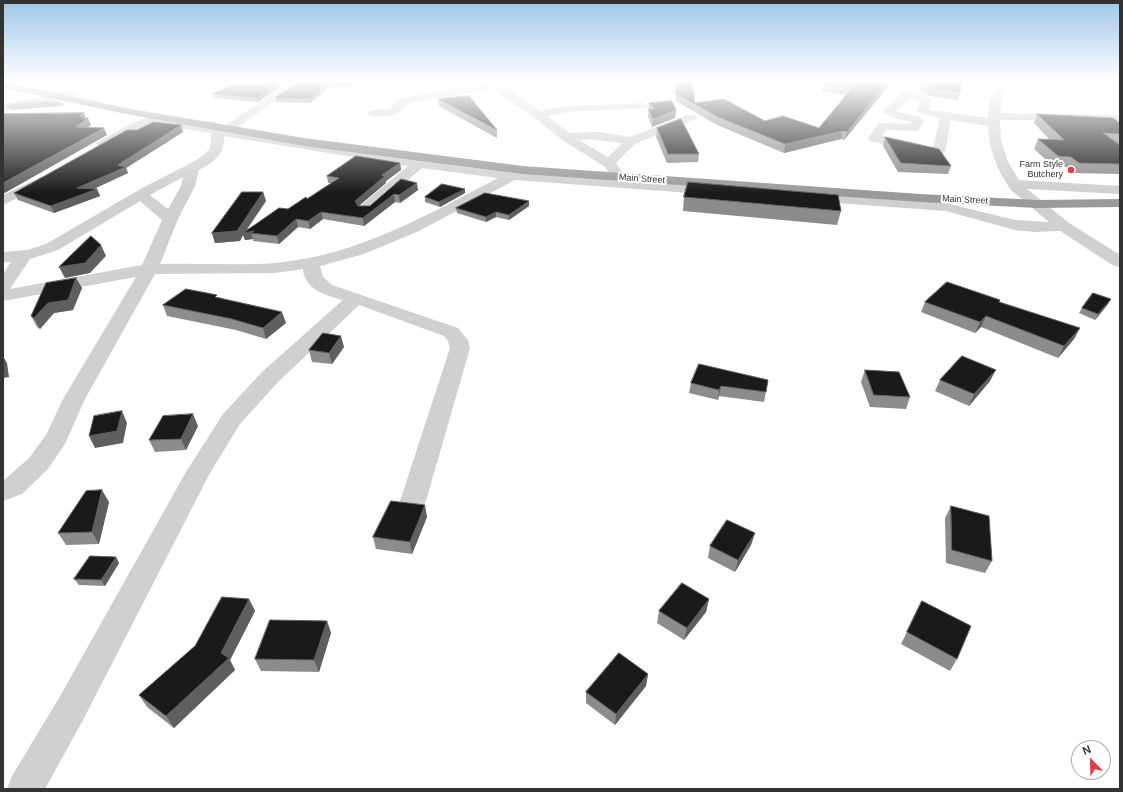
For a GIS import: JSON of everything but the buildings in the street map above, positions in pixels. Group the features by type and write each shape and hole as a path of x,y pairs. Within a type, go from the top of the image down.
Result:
{"highway":[{"name":"Main Street","path":"177,119 220,128 304,142 518,173 619,177 1037,204 1120,203"}],"street":[{"path":"92,151 117,136 150,120 156,119"},
{"path":"220,128 235,119"},
{"path":"544,119 566,137 609,164 619,177"},
{"path":"609,164 631,141 686,119"},
{"path":"914,128 918,121 916,119"},
{"path":"943,132 883,126 874,138 935,153 939,151 943,132 945,119"},
{"path":"982,119 1060,119"},
{"path":"150,120 220,128 419,164 946,207 1015,225 1033,227 1064,226"},
{"path":"994,120 995,140 1000,162 1014,184 1064,226 1120,262"},
{"path":"3,257 23,257 38,254 164,181 192,168 213,153 217,146 220,128"},
{"path":"566,137 594,134 615,136 631,141"},
{"path":"365,209 419,164"},
{"path":"3,492 12,487 38,464 57,438 74,399 149,269 170,219 188,186 192,168"},
{"path":"3,296 149,269 275,268 311,263 358,250 413,228 518,173"},
{"path":"3,201 54,174"},
{"path":"1014,184 1120,190"},
{"path":"141,195 170,219"},
{"path":"3,287 23,257"},
{"path":"311,263 312,274 319,285 336,293 356,298 451,332 458,340 460,348 413,500"},
{"path":"25,789 75,702 198,472 231,419 270,377 356,298"}],"place":[{"name":"Farm Style Butchery","path":"1071,170"}]}
